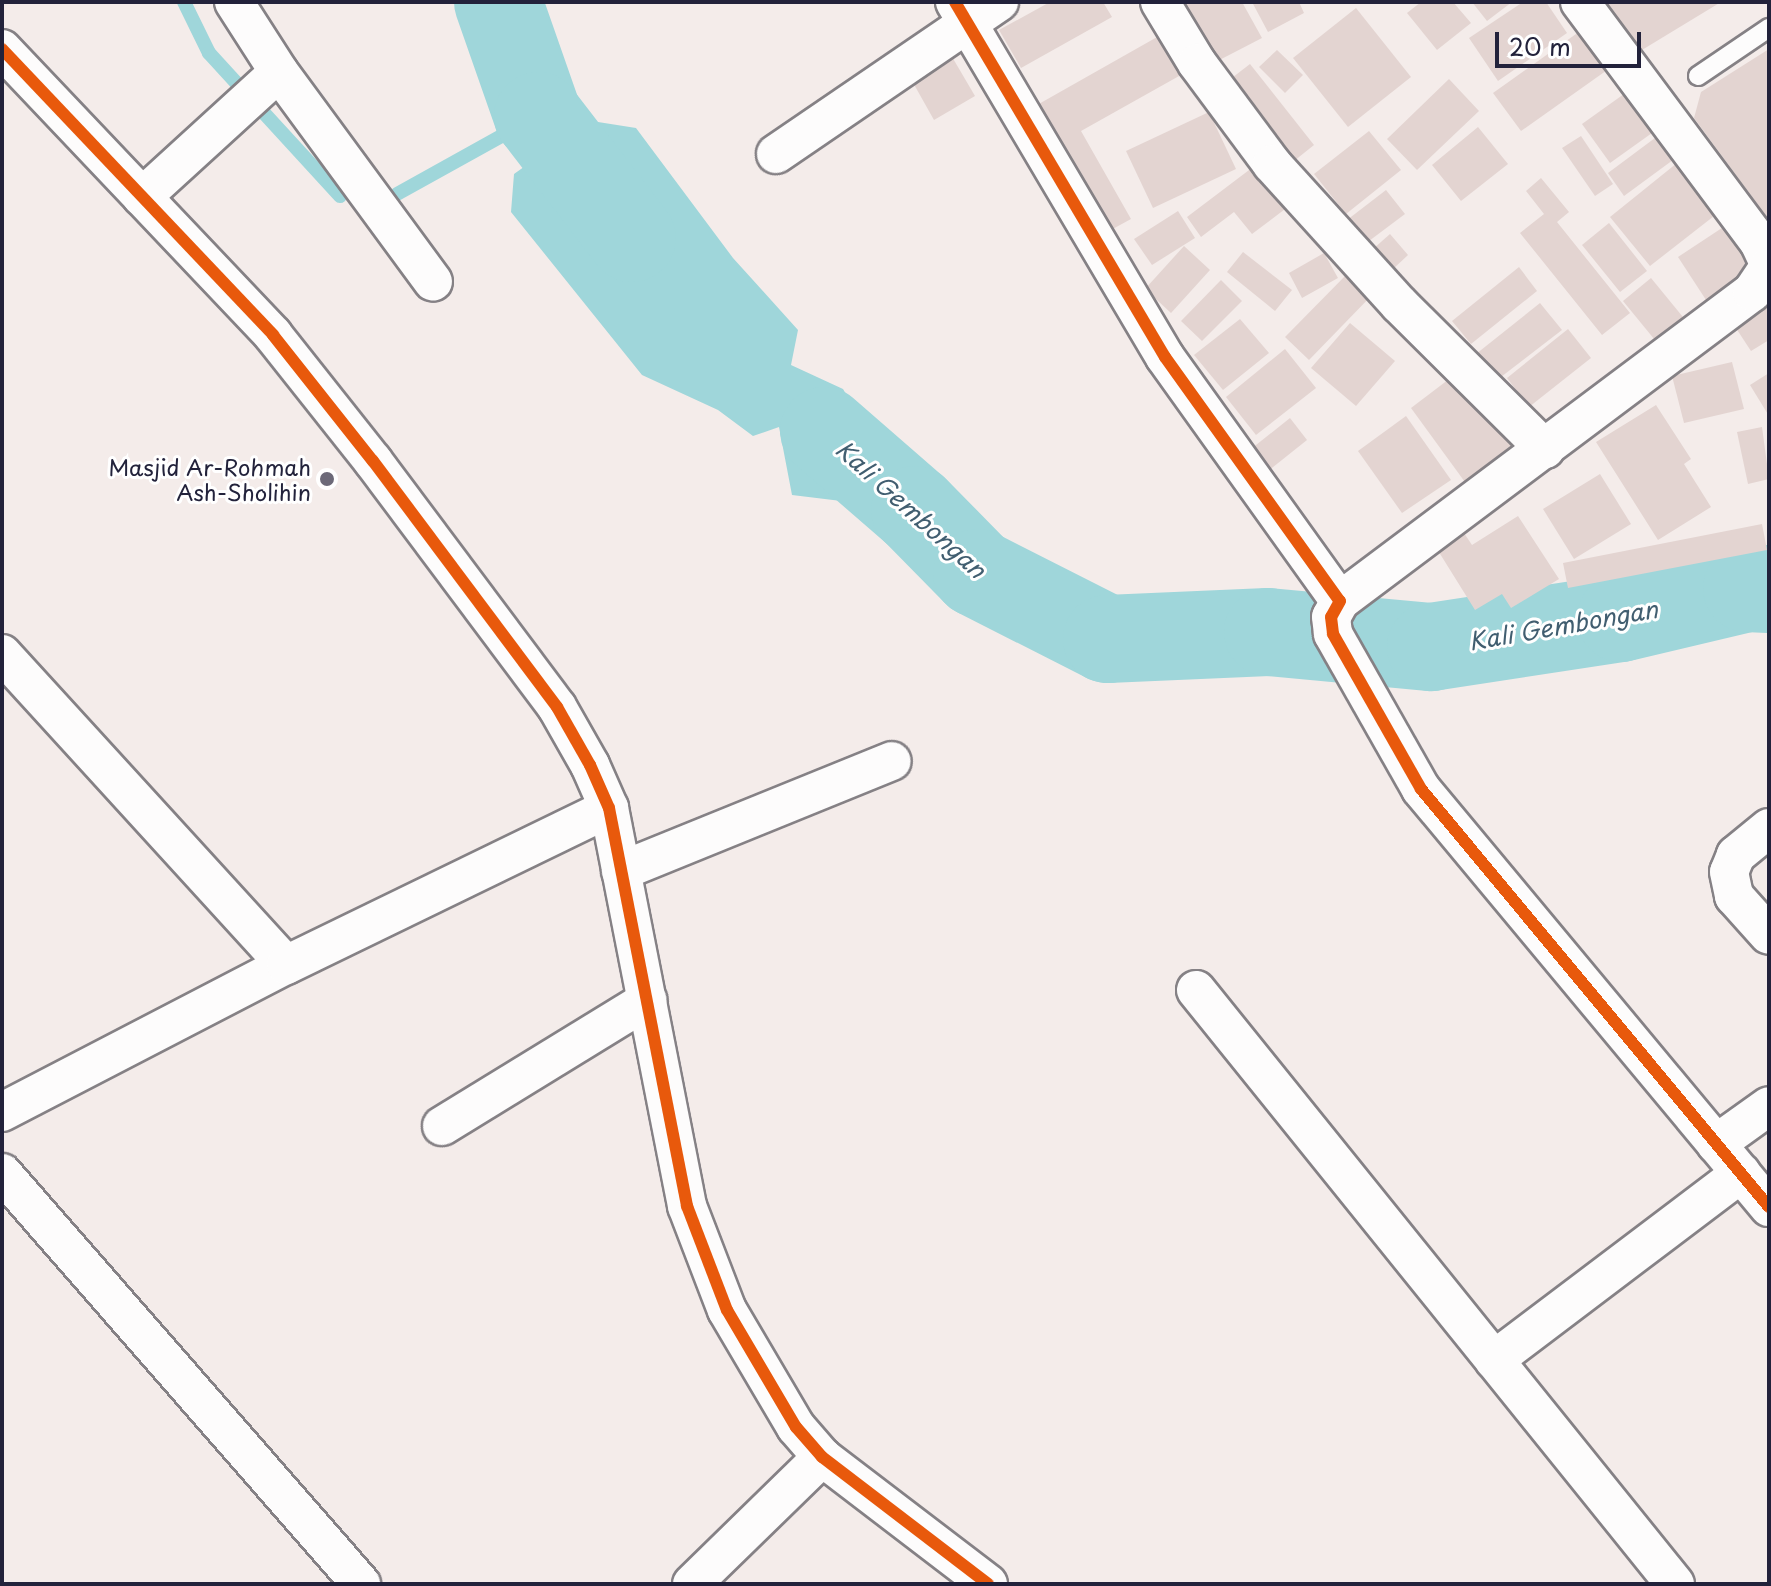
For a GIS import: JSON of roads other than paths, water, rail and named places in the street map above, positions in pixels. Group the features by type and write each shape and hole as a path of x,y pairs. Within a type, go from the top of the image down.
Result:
{"street":[{"path":"234,2 270,79 433,282"},
{"path":"776,154 960,12 999,2"},
{"path":"1160,2 1197,63 1272,164 1399,304 1545,449"},
{"path":"1337,618 1545,449 1752,292 1769,265 1759,242 1580,2"},
{"path":"960,12 1165,357 1337,618 1395,746 1429,799 1769,1207"},
{"path":"2,49 273,335 373,461 557,707 590,765 609,808 687,1206 727,1310 796,1427 822,1457 988,1584"},
{"path":"142,197 270,79"},
{"path":"2,654 286,965"},
{"path":"621,871 892,761"},
{"path":"2,1112 286,965 609,808"},
{"path":"1769,828 1736,855 1729,872 1734,896 1769,935"},
{"path":"1196,990 1675,1584"},
{"path":"442,1126 648,1000"},
{"path":"1716,1144 1769,1106"},
{"path":"2,1173 361,1584"},
{"path":"1494,1360 1741,1173"},
{"path":"692,1584 822,1457"}],"lane":[{"path":"1698,76 1769,28"}],"water":[{"path":"598,122 636,128 733,258 798,330 791,365 843,389 915,510 792,495 779,427 753,436 718,410 642,375 511,212 514,174 556,144"}],"waterway":[{"path":"184,2 209,53 340,196"},
{"name":"Kali Gembongan","path":"498,2 538,116 632,238"},
{"path":"397,194 538,116"},
{"name":"Kali Gembongan","path":"824,431 915,510 977,573 1107,639 1268,632 1431,647 1621,618 1747,588 1769,589"}],"place":[{"name":"Masjid Ar-Rohmah Ash-Sholihin","path":"327,479"}]}
